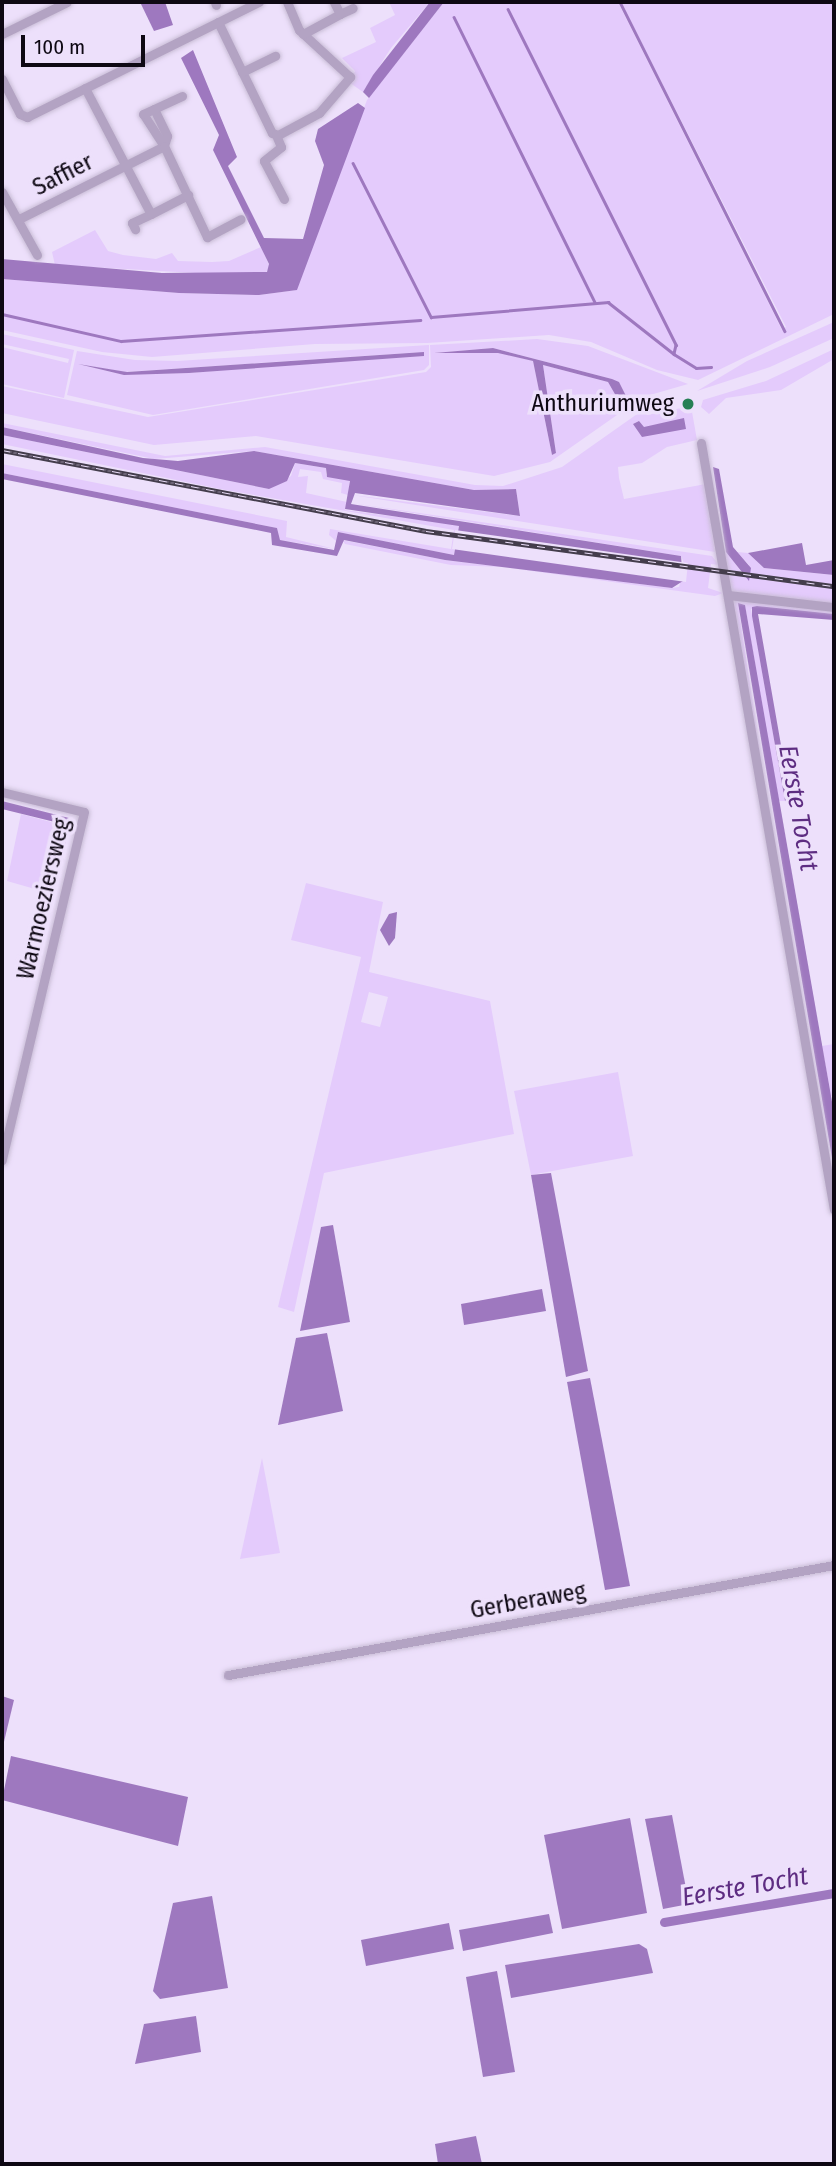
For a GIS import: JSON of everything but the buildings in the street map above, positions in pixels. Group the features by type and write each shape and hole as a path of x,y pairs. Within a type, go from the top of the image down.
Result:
{"street":[{"path":"2,79 24,117 259,2"},
{"path":"276,135 319,113 350,77 303,34 287,2"},
{"path":"334,2 340,14"},
{"path":"2,34 61,3"},
{"path":"303,34 353,8"},
{"path":"218,22 281,147 264,161 284,199"},
{"path":"242,72 275,56"},
{"name":"Saffier","path":"85,88 151,214"},
{"path":"182,96 154,109 167,136 164,146 207,237 241,219"},
{"name":"Saffier","path":"19,219 164,146"},
{"path":"2,192 37,255"},
{"path":"135,229 132,223 188,195"},
{"path":"701,443 834,1210"},
{"path":"728,595 834,607"},
{"name":"Warmoeziersweg","path":"2,792 84,812 2,1160"},
{"name":"Gerberaweg","path":"228,1675 834,1565"}],"shaded area":[{"path":"140,2 165,2 173,25 154,31"},
{"path":"389,2 430,2 391,48 363,92 350,83 355,71 342,58 376,42 370,28 395,15"},
{"path":"430,2 444,2 369,98 363,92 373,75"},
{"path":"444,2 618,2 782,330 786,327 621,2 834,2 834,314 698,380 657,370 591,342 549,335 427,343 315,344 152,357 102,352 2,330 2,279 179,293 259,295 296,290 367,100"},
{"path":"193,50 237,157 228,166 264,238 303,239 324,165 315,141 318,129 358,103 365,108 297,290 259,295 179,293 2,279 2,259 162,273 267,272 269,264 213,150 219,135 181,58"},
{"path":"95,230 108,251 123,255 156,259 172,253 178,261 212,262 229,261 261,247 270,267 265,274 231,275 55,265 52,252"},
{"path":"834,322 834,338 770,367 697,391 747,361"},
{"path":"2,334 74,350 64,398 2,384 2,347 68,363 69,359 2,344"},
{"path":"537,339 588,346 688,384 643,397 643,401 627,408 550,462 494,476 256,436 154,445 2,413 2,386 148,417 426,372 431,367 430,345","holes":["493,348 612,379 628,399 620,403 608,382 543,365 556,453 552,455 533,361 502,353 434,353"]},
{"path":"429,345 429,365 424,370 153,415 67,395 77,351 135,360 177,361","holes":["424,352 189,373 120,374 78,364 125,372"]},
{"path":"493,348 612,379 619,382 628,400 620,403 608,382 543,365 556,453 552,455 533,361 498,353 434,353"},
{"path":"834,349 834,359 781,390 726,398 709,414 701,407 703,400 766,381"},
{"path":"424,352 424,356 189,373 124,375 78,364 127,372"},
{"path":"691,406 697,440 667,447 642,463 618,467 619,478 624,499 706,484 715,552 352,495 520,516 516,489 474,490 254,451 154,459 2,427 2,423 165,456 265,447 475,485 503,486 562,467 640,412 645,410 647,415"},
{"path":"684,418 686,429 642,437 633,424 639,421 644,427"},
{"path":"2,427 143,458 178,461 254,451 474,490 516,489 520,516 355,493 351,504 681,556 683,581 672,588 445,560 344,540 337,556 272,545 271,533 2,479 2,473 277,528 280,540 334,550 338,532 454,555 459,526 345,509 350,481 327,477 326,468 295,463 287,481 269,489 2,435"},
{"path":"2,435 269,489 291,476 295,463 326,468 326,475 350,480 348,495 341,493 342,483 323,479 321,472 300,469 298,477 308,476 306,493 347,502 345,510 459,525 454,555 338,532 336,541 329,535 330,529 451,549 454,530 220,489 2,444"},
{"path":"2,464 287,521 286,537 335,549 280,540 277,528 2,473"},
{"path":"713,467 719,469 733,547 751,568 749,581 726,552"},
{"path":"351,503 712,556 719,565 711,564 708,588 723,593 715,596 504,567 672,588 679,587 685,566 681,556"},
{"path":"342,540 445,560 502,567 451,565 345,544"},
{"path":"802,543 806,565 834,560 834,575 764,568 748,553"},
{"path":"723,547 742,573 749,565 737,552 748,553 764,568 834,575 834,614 751,609 785,801 778,801 745,605 738,604 767,799"},
{"path":"738,603 745,605 834,1113 834,1170"},
{"path":"752,607 834,614 834,620 758,614 791,802 785,801 752,616"},
{"path":"2,801 69,818 63,861 67,825 2,809"},
{"path":"21,814 66,826 49,893 7,881"},
{"path":"306,883 383,902 369,972 490,1001 514,1134 324,1173 294,1312 278,1307 361,957 291,940","holes":["369,992 388,997 380,1027 361,1022"]},
{"path":"397,912 395,938 389,946 380,930 389,914"},
{"path":"834,1044 834,1096 831,1096 822,1046"},
{"path":"618,1072 633,1156 531,1175 514,1091"},
{"path":"551,1173 588,1371 566,1377 531,1175"},
{"path":"333,1225 350,1322 300,1331 321,1227"},
{"path":"542,1289 546,1311 464,1325 461,1304"},
{"path":"327,1333 343,1411 278,1425 296,1338"},
{"path":"590,1378 630,1586 605,1590 567,1382"},
{"path":"262,1458 280,1553 240,1559"},
{"path":"2,1696 14,1700 2,1750"},
{"path":"11,1756 188,1797 178,1846 2,1800"},
{"path":"672,1815 689,1904 663,1909 645,1819"},
{"path":"630,1818 647,1913 562,1929 544,1835"},
{"path":"212,1896 228,1988 160,1999 153,1991 173,1903"},
{"path":"549,1914 553,1933 463,1951 459,1930"},
{"path":"449,1923 454,1949 366,1966 361,1940"},
{"path":"639,1944 647,1949 653,1973 511,1998 505,1965"},
{"path":"497,1971 515,2072 483,2077 466,1977"},
{"path":"196,2016 201,2052 135,2064 144,2024"},
{"path":"476,2136 482,2164 438,2164 435,2144"}],"pier":[{"path":"455,530 688,563 686,582 452,549"}],"waterway":[{"path":"620,2 785,331"},
{"path":"508,9 676,345 674,354"},
{"path":"454,17 595,302"},
{"path":"353,163 431,317 608,302 696,368 711,367"},
{"path":"2,314 121,341 420,320"},
{"name":"Eerste Tocht","path":"664,1922 834,1893"}],"railway":[{"path":"2,450 426,531 834,586"}],"place":[{"name":"Anthuriumweg","path":"688,404"}]}
